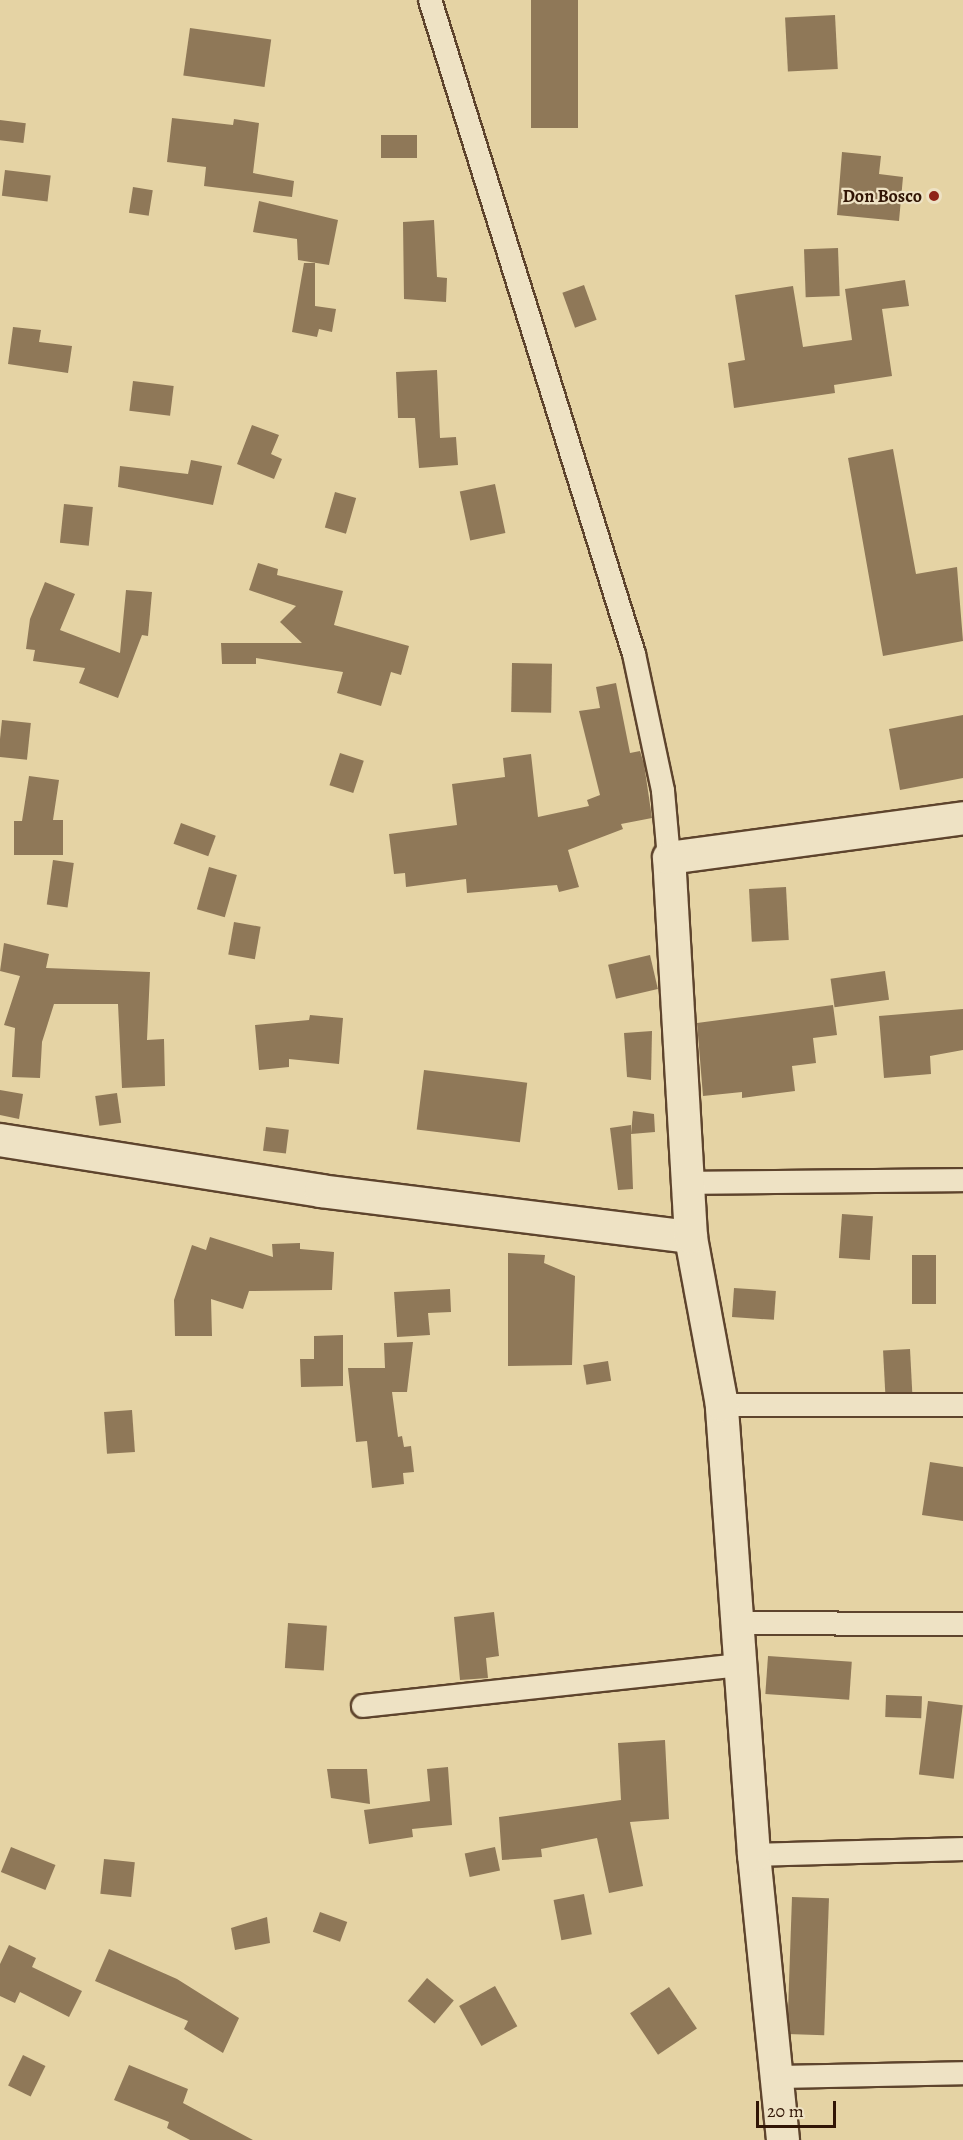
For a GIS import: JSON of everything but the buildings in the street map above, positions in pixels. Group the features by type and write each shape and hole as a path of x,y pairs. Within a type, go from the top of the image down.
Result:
{"street":[{"path":"430,0 634,654 663,790 691,1237 722,1405 743,1665 754,1855 783,2140"},
{"path":"669,858 963,818"},
{"path":"0,1140 321,1191 691,1237"},
{"path":"687,1183 963,1180"},
{"path":"722,1405 963,1405"},
{"path":"740,1623 963,1624"},
{"path":"363,1706 743,1665"},
{"path":"754,1855 963,1849"},
{"path":"778,2077 963,2073"}],"place":[{"name":"Don Bosco","path":"934,196"}]}
